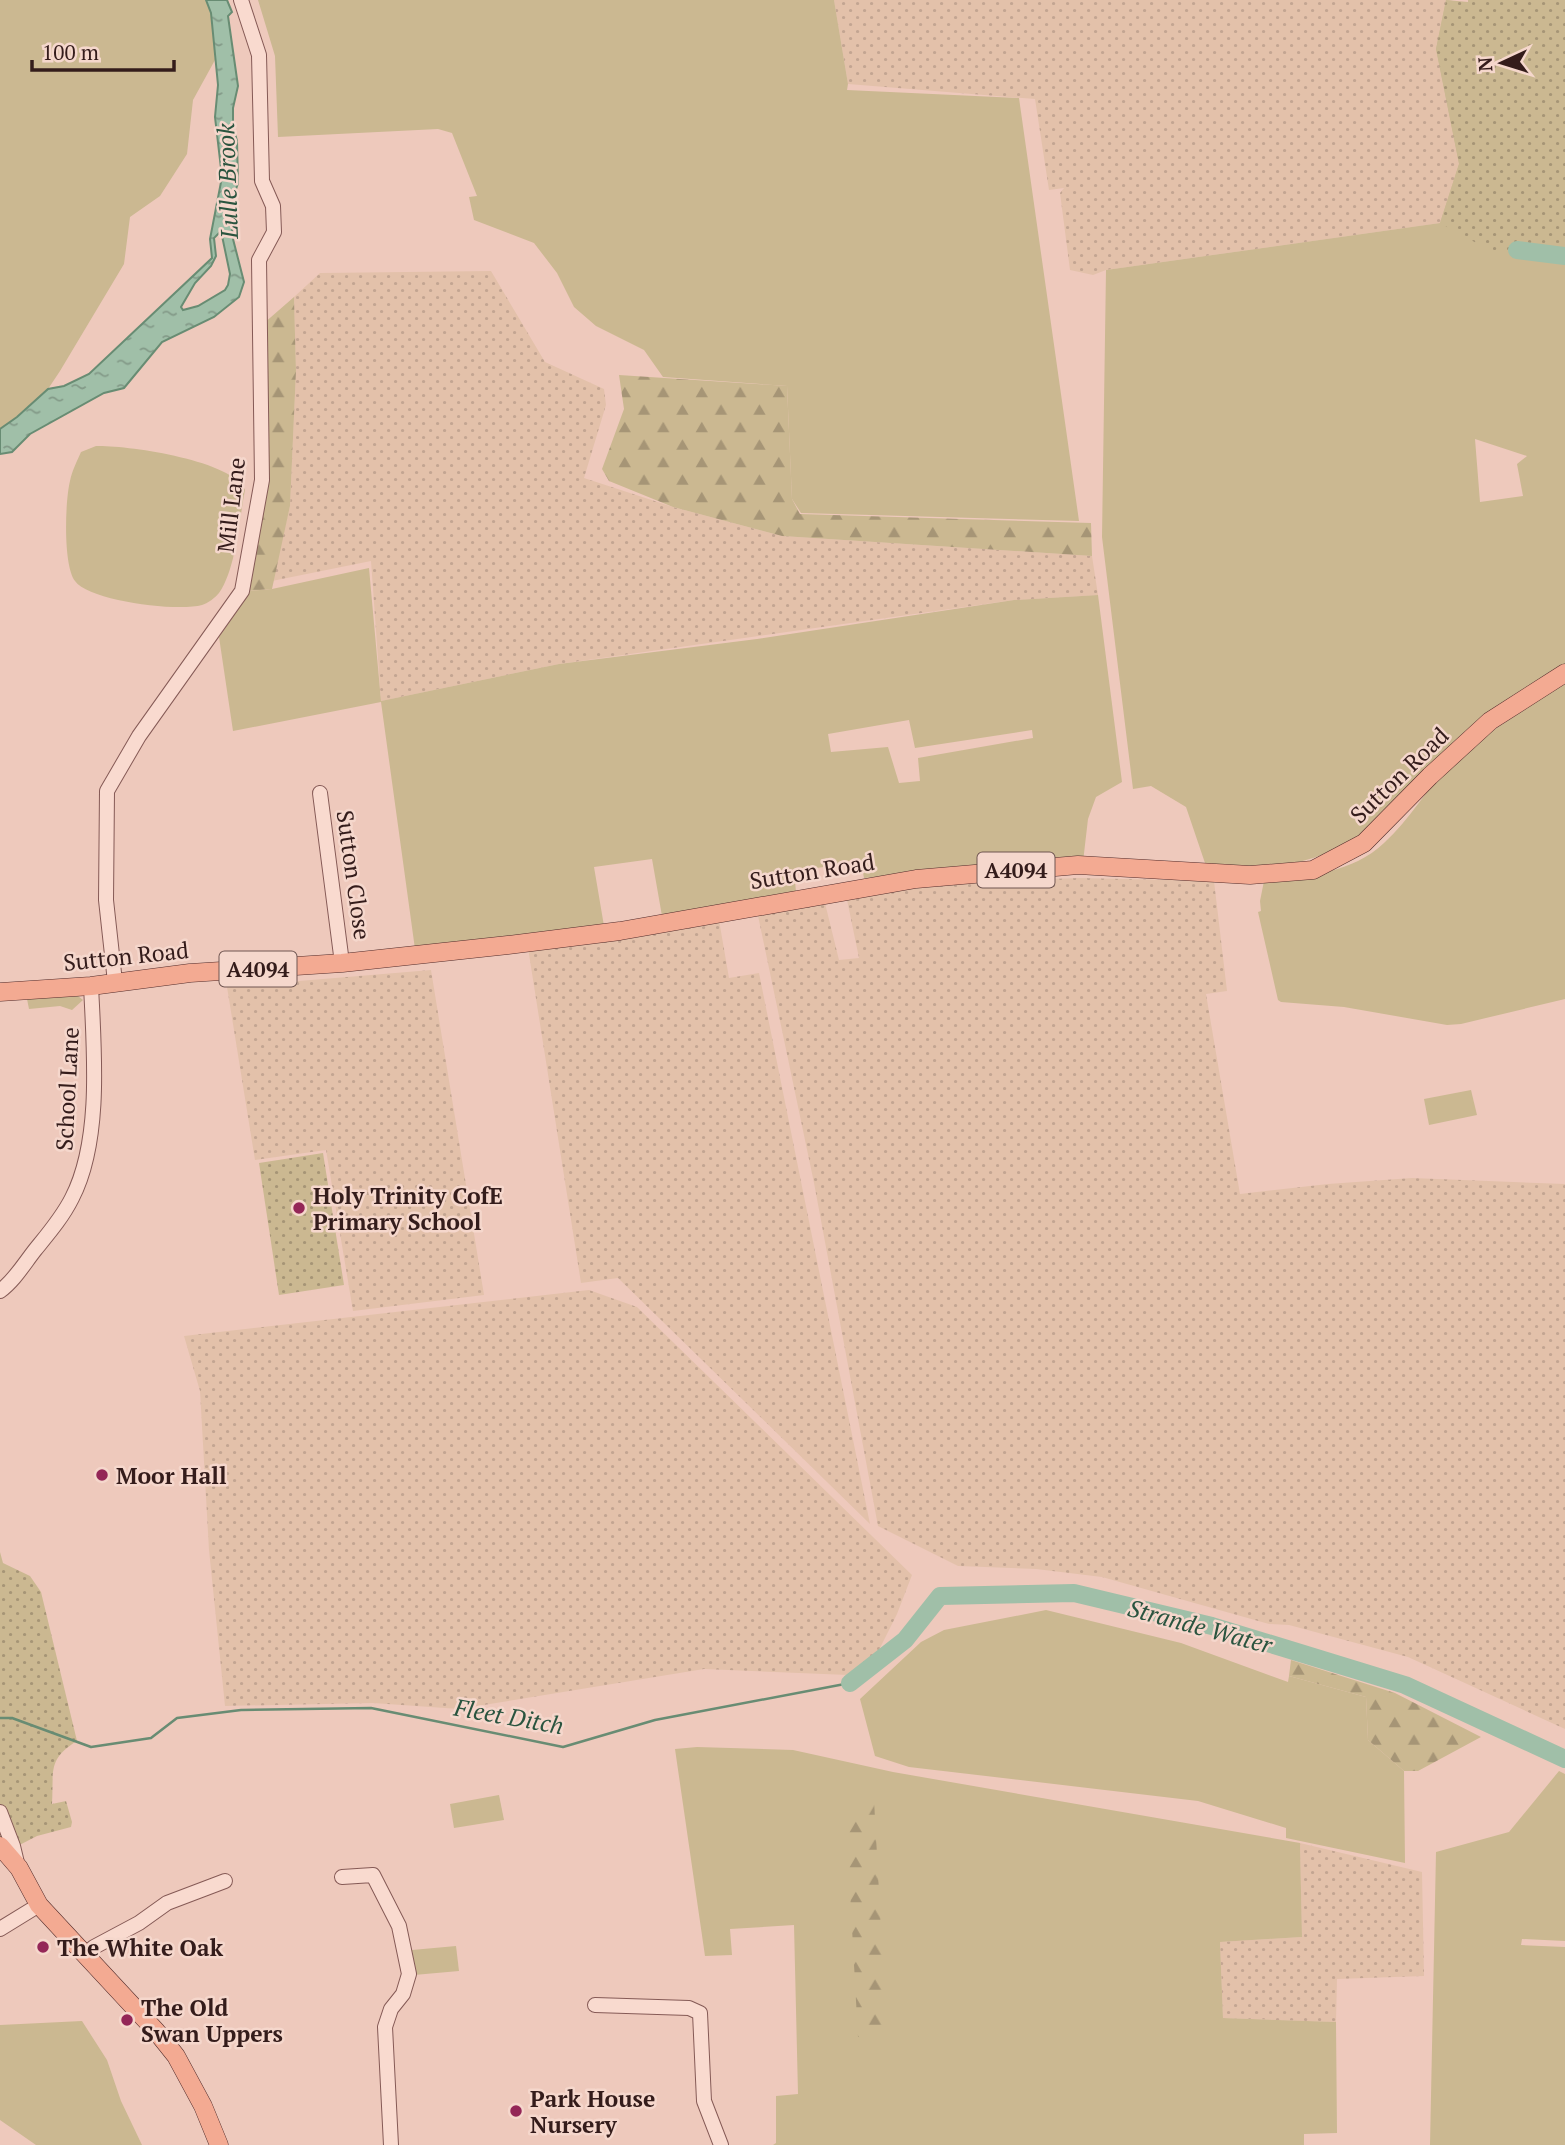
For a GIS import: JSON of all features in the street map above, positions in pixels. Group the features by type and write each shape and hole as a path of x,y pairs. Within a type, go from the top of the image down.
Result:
{"main road":[{"name":"Sutton Road","path":"0,992 91,986 190,973 342,962 620,931 916,878 1078,865 1250,875 1313,870 1364,844 1430,776 1490,721 1565,673"},
{"path":"0,1846 19,1868 39,1905 176,2056 203,2106 219,2145"}],"street":[{"name":"Mill Lane","path":"115,982 106,900 107,791 139,736 242,591 262,480 259,260 274,232 273,206 262,181 259,55 241,0"},
{"name":"Sutton Close","path":"319,793 342,962"},
{"name":"School Lane","path":"0,1291 59,1221 73,1198 87,1159 93,1096 94,1033 91,986"},
{"path":"0,1812 19,1868"},
{"path":"342,1877 373,1875 399,1926 409,1974 403,1994 391,2009 385,2028 391,2145"},
{"path":"85,1955 167,1903 225,1881"},
{"path":"0,1929 39,1905"},
{"path":"595,2005 689,2008 700,2012 704,2101 721,2145"}],"shaded area":[{"path":"834,0 1446,0 1436,49 1459,165 1440,223 1106,270 1093,275 1070,270 1060,193 1064,188 1049,190 1035,99 848,84"},
{"path":"491,271 545,362 604,389 606,405 584,478 673,507 782,536 1092,556 1098,595 1014,600 559,664 381,701 371,561 272,581 290,506 296,371 294,297 320,273"},
{"path":"1080,878 1214,881 1227,991 1206,994 1240,1194 1412,1178 1565,1184 1565,1729 1408,1657 1289,1625 1269,1624 1102,1577 1036,1569 958,1566 878,1526 814,1183 757,911 824,899 839,960 859,958 846,895 980,881"},
{"path":"719,920 729,978 759,973 870,1524 618,1278 581,1283 528,948"},
{"path":"431,970 484,1295 353,1311 326,1150 255,1160 227,987"},
{"path":"589,1290 637,1307 912,1575 878,1652 848,1675 704,1669 459,1709 373,1703 225,1706 209,1550 200,1391 184,1336"},
{"path":"1300,1843 1422,1872 1424,1976 1337,1979 1336,2022 1223,2018 1220,1942 1302,1937"}],"green space":[{"path":"0,0 206,0 211,13 215,60 193,100 187,154 160,196 130,217 124,264 48,389 0,429"},
{"path":"258,0 834,0 847,90 1019,98 1079,521 801,513 792,499 787,386 663,377 644,350 596,326 574,307 557,273 534,243 474,220 469,197 477,196 452,133 438,129 278,137 275,56"},
{"path":"1446,0 1565,17 1565,999 1447,1025 1344,1007 1278,1000 1258,912 1261,911 1264,881 1327,872 1371,853 1404,822 1450,764 1531,705 1535,685 1361,837 1321,855 1286,865 1249,868 1206,866 1186,807 1151,786 1133,789 1102,537 1106,270 1440,223 1459,164 1436,49","holes":["1475,439 1527,456 1517,464 1523,496 1480,502"]},
{"path":"1446,0 1565,0 1565,261 1489,250 1440,223 1459,164 1436,49"},
{"path":"294,297 296,371 290,506 272,589 247,591 252,579 257,536 263,324"},
{"path":"619,375 787,386 792,499 800,514 1091,523 1092,556 782,536 673,507 609,481 602,469 624,409"},
{"path":"96,446 130,448 177,456 221,470 236,479 245,490 229,571 219,593 211,600 190,607 155,606 97,594 75,581 67,548 68,490 81,452"},
{"path":"369,568 381,701 559,664 757,639 1014,600 1098,595 1122,782 1096,797 1088,819 1083,862 864,878 861,862 794,871 796,892 662,916 652,859 594,867 604,926 415,949 381,702 233,731 219,637 244,601 247,591 272,589","holes":["909,720 915,748 1032,730 1033,738 918,758 920,781 899,783 888,747 831,752 828,734"]},
{"path":"78,996 83,1000 72,1010 60,1006 29,1009 27,999"},
{"path":"1471,1090 1477,1115 1429,1125 1424,1099"},
{"path":"323,1153 344,1285 279,1295 259,1163"},
{"path":"0,1552 3,1563 30,1576 41,1592 77,1741 56,1760 53,1775 52,1804 66,1801 71,1827 37,1836 0,1855"},
{"path":"1046,1610 1181,1643 1288,1682 1289,1676 1366,1697 1368,1740 1404,1771 1405,1863 1286,1838 1286,1828 1198,1801 909,1767 875,1756 860,1699 921,1642 944,1630"},
{"path":"1291,1660 1395,1693 1481,1737 1418,1771 1404,1771 1368,1740 1366,1697 1289,1676"},
{"path":"697,1747 793,1750 893,1772 1300,1843 1302,1937 1220,1942 1223,2018 1336,2022 1337,2133 1304,2134 1304,2145 773,2145 776,2143 776,2096 798,2094 794,1925 730,1929 732,1955 705,1956 675,1749"},
{"path":"1559,1771 1565,1774 1565,1941 1522,1939 1521,1945 1565,1947 1565,2145 1430,2145 1436,1852 1509,1832"},
{"path":"499,1795 504,1820 454,1828 450,1804"},
{"path":"874,1800 887,2039 858,2037 845,1801"},
{"path":"456,1946 459,1971 414,1975 412,1950"},
{"path":"82,2021 107,2060 121,2101 142,2145 36,2145 0,2120 0,2025"}],"water":[{"name":"Lulle Brook","path":"206,0 227,0 232,12 228,16 238,86 233,108 233,126 237,141 238,183 230,207 233,239 244,282 239,297 214,317 162,342 124,388 104,393 30,434 12,452 0,454 0,429 48,389 64,386 89,374 212,258 210,239 222,177 215,117 218,85 211,13","holes":["221,231 230,274 225,290 198,306 183,310 181,307 195,283 211,266 216,256 214,238"]}],"waterway":[{"path":"1517,250 1565,256"},
{"name":"Strande Water","path":"850,1683 905,1640 940,1596 1074,1593 1212,1626 1405,1685 1565,1759"},
{"name":"Fleet Ditch","path":"0,1718 12,1718 91,1747 151,1738 177,1718 241,1710 371,1708 563,1747 655,1720 850,1683"}],"place":[{"name":"Holy Trinity CofE Primary School","path":"299,1208"},
{"name":"Moor Hall","path":"102,1475"},
{"name":"The White Oak","path":"43,1947"},
{"name":"The Old Swan Uppers","path":"127,2020"},
{"name":"Park House Nursery","path":"516,2111"}]}
